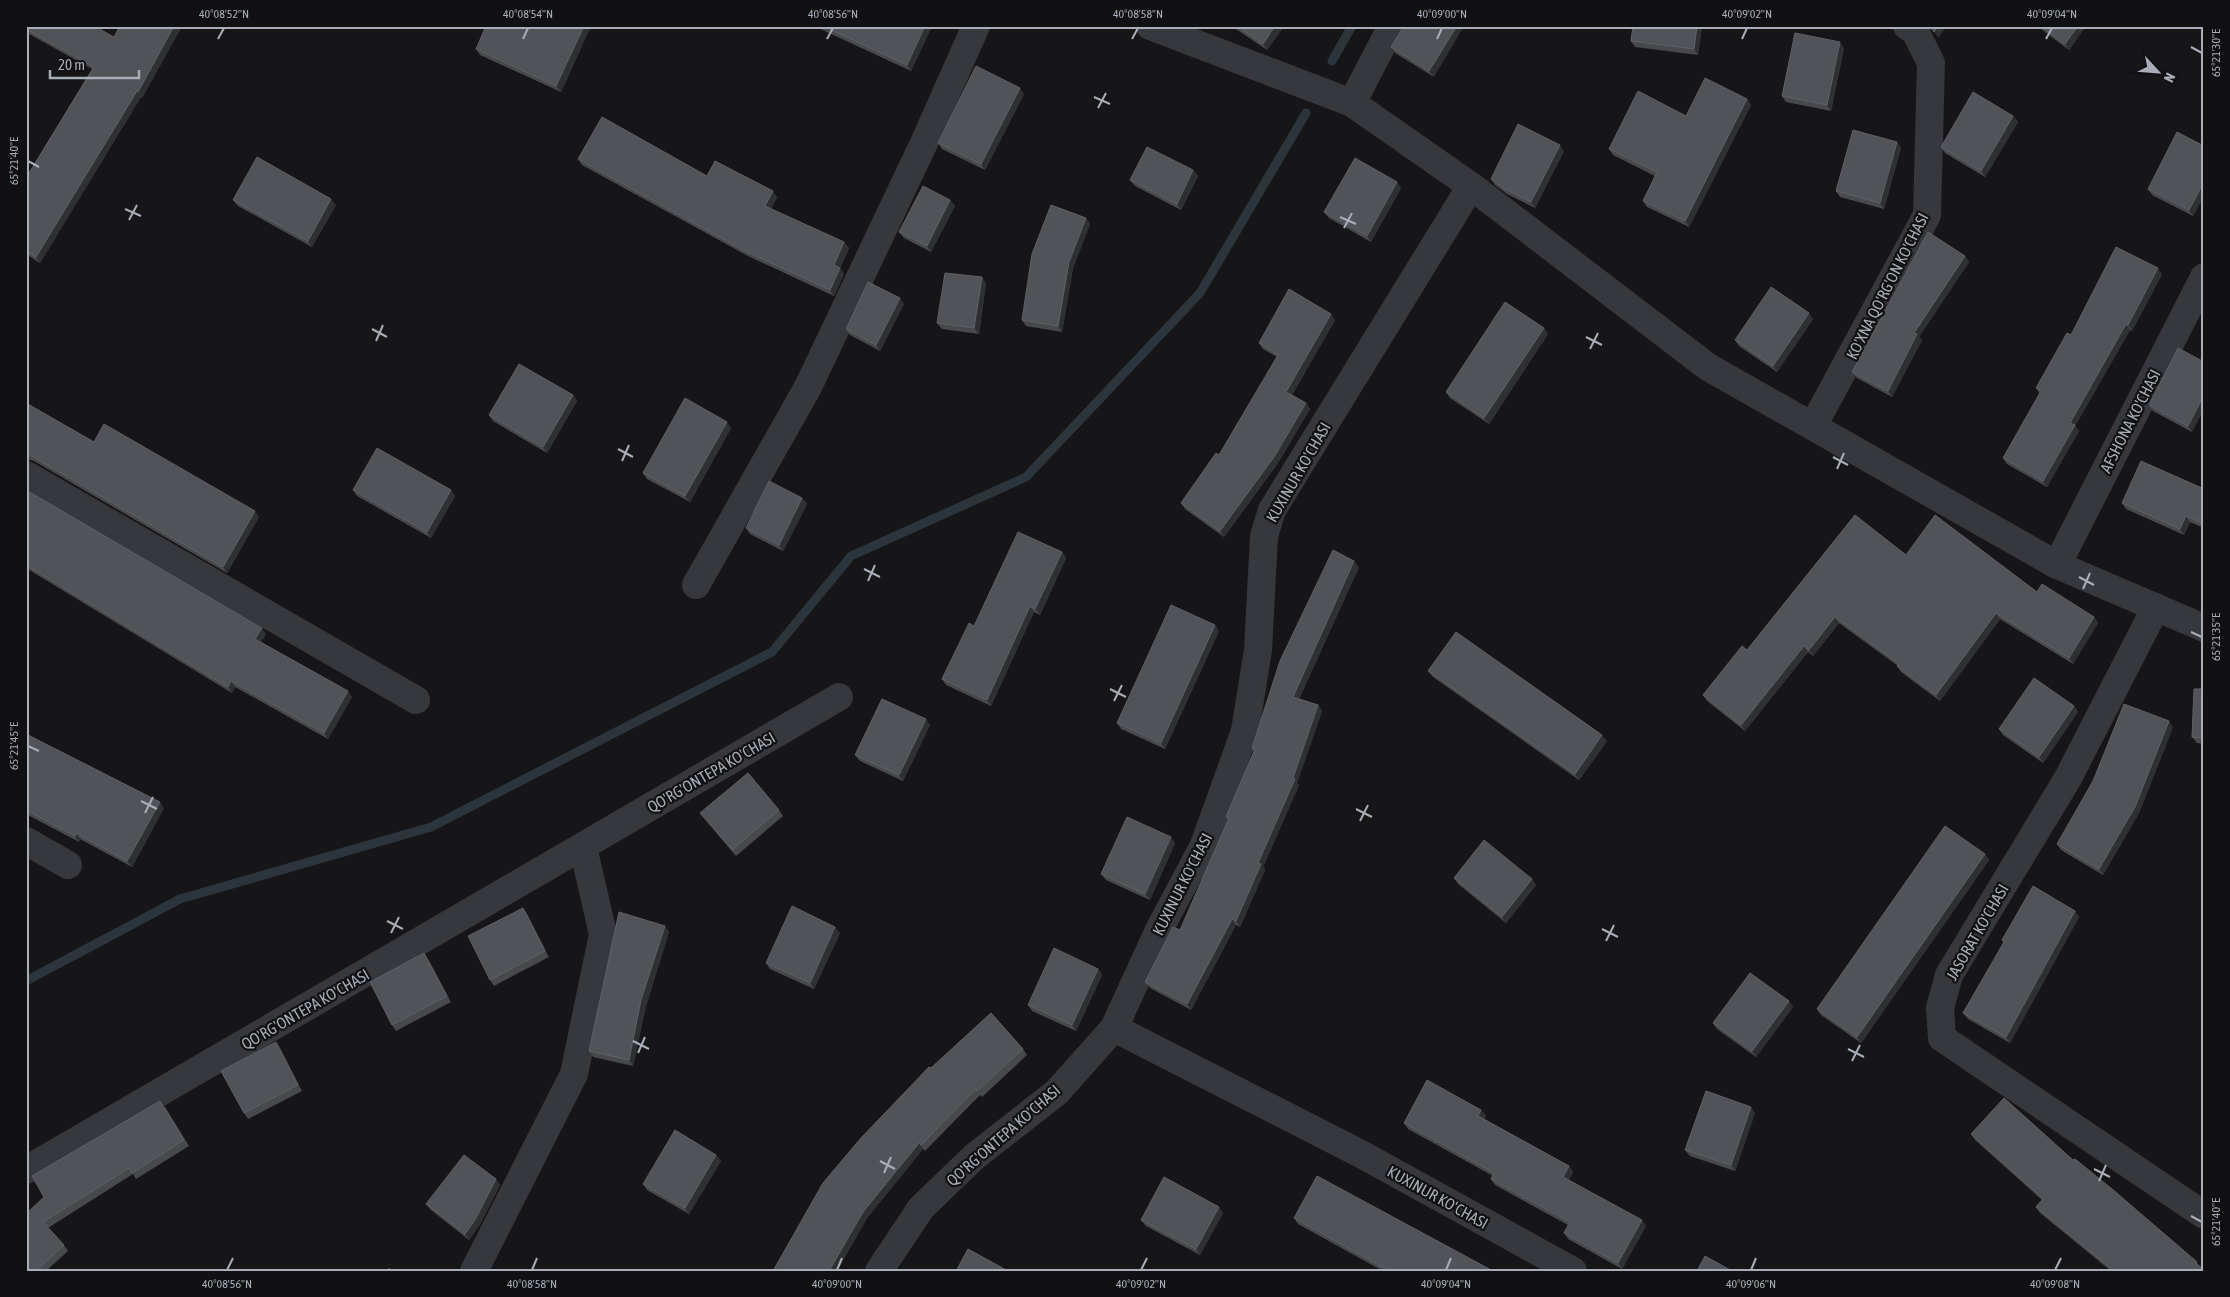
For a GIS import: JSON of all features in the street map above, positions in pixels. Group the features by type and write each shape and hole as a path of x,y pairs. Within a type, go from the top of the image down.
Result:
{"street":[{"path":"696,584 808,387 924,143 976,26"},
{"path":"1150,26 1352,103 1471,186 1708,367 2057,565 2204,628"},
{"path":"1352,103 1392,26"},
{"name":"KO'XNA QO'RG'ON KO'CHASI","path":"1813,426 1927,216 1931,63 1915,31 1907,26"},
{"name":"KUXINUR KO'CHASI","path":"1471,186 1272,510 1264,536 1258,650 1245,731 1204,845 1158,930 1114,1028 1361,1154 1573,1271"},
{"name":"AFSHONA KO'CHASI","path":"2057,565 2204,277"},
{"path":"26,474 416,700"},
{"name":"JASORAT KO'CHASI","path":"2156,607 2068,778 1949,975 1940,1008 1942,1038 2204,1215"},
{"name":"QO'RG'ONTEPA KO'CHASI","path":"26,1170 839,697"},
{"path":"26,841 68,865"},
{"path":"474,1271 574,1074 604,934 583,847"},
{"name":"QO'RG'ONTEPA KO'CHASI","path":"879,1271 921,1208 974,1157 1056,1092 1114,1028"}],"building":[{"path":"26,26 94,26 114,37 120,26 174,26 138,92 36,257 26,251 26,178 94,67 26,29"},
{"path":"486,26 584,26 556,86 476,49"},
{"path":"823,26 925,26 907,65"},
{"path":"1237,26 1275,26 1263,44"},
{"path":"1404,26 1457,26 1429,71 1391,47"},
{"path":"1633,26 1697,26 1694,49 1631,41"},
{"path":"1930,26 1938,26 1934,32"},
{"path":"2041,26 2078,26 2065,44"},
{"path":"1795,33 1840,42 1827,105 1782,96"},
{"path":"976,66 1020,88 981,164 938,143"},
{"path":"1705,78 1747,99 1685,221 1643,201 1657,172 1609,149 1638,91 1686,116"},
{"path":"1973,92 2013,116 1981,171 1941,147"},
{"path":"602,117 707,176 715,161 773,191 765,206 844,242 834,265 840,268 830,290 743,250 578,159"},
{"path":"1518,124 1560,145 1531,202 1503,188 1491,179"},
{"path":"1853,130 1897,142 1880,203 1836,191"},
{"path":"2177,132 2204,146 2204,182 2189,210 2148,189"},
{"path":"1147,147 1193,170 1177,204 1130,180"},
{"path":"257,157 331,199 308,241 233,200"},
{"path":"1355,158 1397,182 1367,236 1324,212"},
{"path":"923,186 950,200 927,246 899,232"},
{"path":"1051,205 1086,218 1069,262 1058,326 1022,320 1032,254"},
{"path":"1928,232 1965,256 1914,333 1917,334 1888,391 1852,372"},
{"path":"2116,247 2158,268 2128,325 2126,324 2070,423 2075,425 2043,481 2003,458 2041,391 2036,388 2067,333 2071,335"},
{"path":"945,273 982,277 974,328 937,323"},
{"path":"868,282 900,298 876,345 846,329"},
{"path":"1771,287 1809,313 1773,366 1735,340"},
{"path":"1289,289 1331,314 1286,392 1306,403 1274,457 1220,531 1181,503 1216,453 1219,455 1278,355 1259,343"},
{"path":"1505,302 1544,328 1484,418 1446,392"},
{"path":"2178,348 2204,362 2204,395 2188,426 2149,405"},
{"path":"519,364 573,395 543,447 489,415"},
{"path":"685,398 727,422 685,496 643,473"},
{"path":"26,403 94,442 104,424 255,511 223,567 30,455 26,455"},
{"path":"377,448 451,490 427,532 353,490"},
{"path":"2141,461 2204,489 2204,524 2186,516 2180,529 2122,503"},
{"path":"769,481 802,498 779,545 746,528"},
{"path":"26,490 262,628 255,639 348,691 324,733 231,681 228,687 26,565"},
{"path":"1855,515 1906,555 1935,515 2037,592 2042,584 2094,617 2069,658 1996,613 1936,695 1897,666 1899,664 1835,617 1809,650 1804,646 1741,725 1703,695 1742,646 1747,650"},
{"path":"1018,532 1062,552 1035,609 1030,606 987,700 942,679 969,623 974,626"},
{"path":"1333,550 1354,561 1293,697 1318,705 1293,778 1295,779 1258,863 1261,864 1236,921 1232,919 1187,1004 1145,982 1173,927 1180,930 1229,818 1226,817 1255,749 1252,748 1280,661"},
{"path":"1171,605 1215,625 1161,743 1117,723"},
{"path":"1456,632 1602,735 1575,774 1428,671"},
{"path":"2034,678 2074,706 2039,757 1999,729"},
{"path":"2194,689 2204,689 2204,738 2192,737"},
{"path":"882,699 926,719 899,775 855,755"},
{"path":"2124,704 2169,721 2135,807 2099,869 2057,844 2093,781"},
{"path":"26,734 160,802 127,861 76,833 75,836 26,810"},
{"path":"748,773 779,810 732,850 700,813"},
{"path":"1127,817 1171,837 1145,894 1101,874"},
{"path":"1945,826 1985,854 1857,1037 1817,1009"},
{"path":"1484,840 1532,879 1502,917 1454,878"},
{"path":"2033,886 2075,911 2006,1037 1963,1013 2004,942 2002,940"},
{"path":"792,906 835,927 810,983 766,963"},
{"path":"523,908 545,951 490,980 468,936"},
{"path":"619,912 665,926 641,1000 629,1060 589,1051"},
{"path":"1054,948 1098,969 1072,1025 1028,1005"},
{"path":"424,953 447,996 392,1025 370,982"},
{"path":"1750,973 1789,1001 1752,1051 1713,1023"},
{"path":"991,1013 1023,1049 977,1091 976,1089 921,1145 919,1143 863,1212 829,1271 773,1271 823,1183 861,1138 929,1067 931,1068"},
{"path":"276,1042 298,1085 244,1113 221,1071"},
{"path":"1427,1080 1481,1110 1478,1116 1569,1166 1563,1177 1642,1220 1618,1263 1564,1233 1570,1222 1491,1179 1494,1173 1404,1123"},
{"path":"1706,1091 1751,1107 1731,1165 1685,1150"},
{"path":"2004,1098 2073,1160 2075,1159 2112,1189 2197,1262 2204,1271 2114,1271 2036,1207 2043,1199 1971,1134"},
{"path":"160,1101 184,1140 132,1173 129,1168 43,1222 64,1245 36,1271 26,1271 26,1214 44,1197 32,1176"},
{"path":"675,1130 716,1155 685,1208 643,1184"},
{"path":"464,1155 496,1179 475,1220 465,1234 426,1204"},
{"path":"1317,1176 1493,1271 1390,1271 1294,1218"},
{"path":"1164,1177 1219,1207 1196,1249 1141,1220"},
{"path":"968,1249 1008,1271 956,1271"},
{"path":"1705,1256 1732,1271 1697,1271"}],"waterway":[{"path":"1332,61 1352,26"},
{"path":"26,981 180,899 431,827 772,652 851,556 1026,477 1200,293 1306,113"}]}
